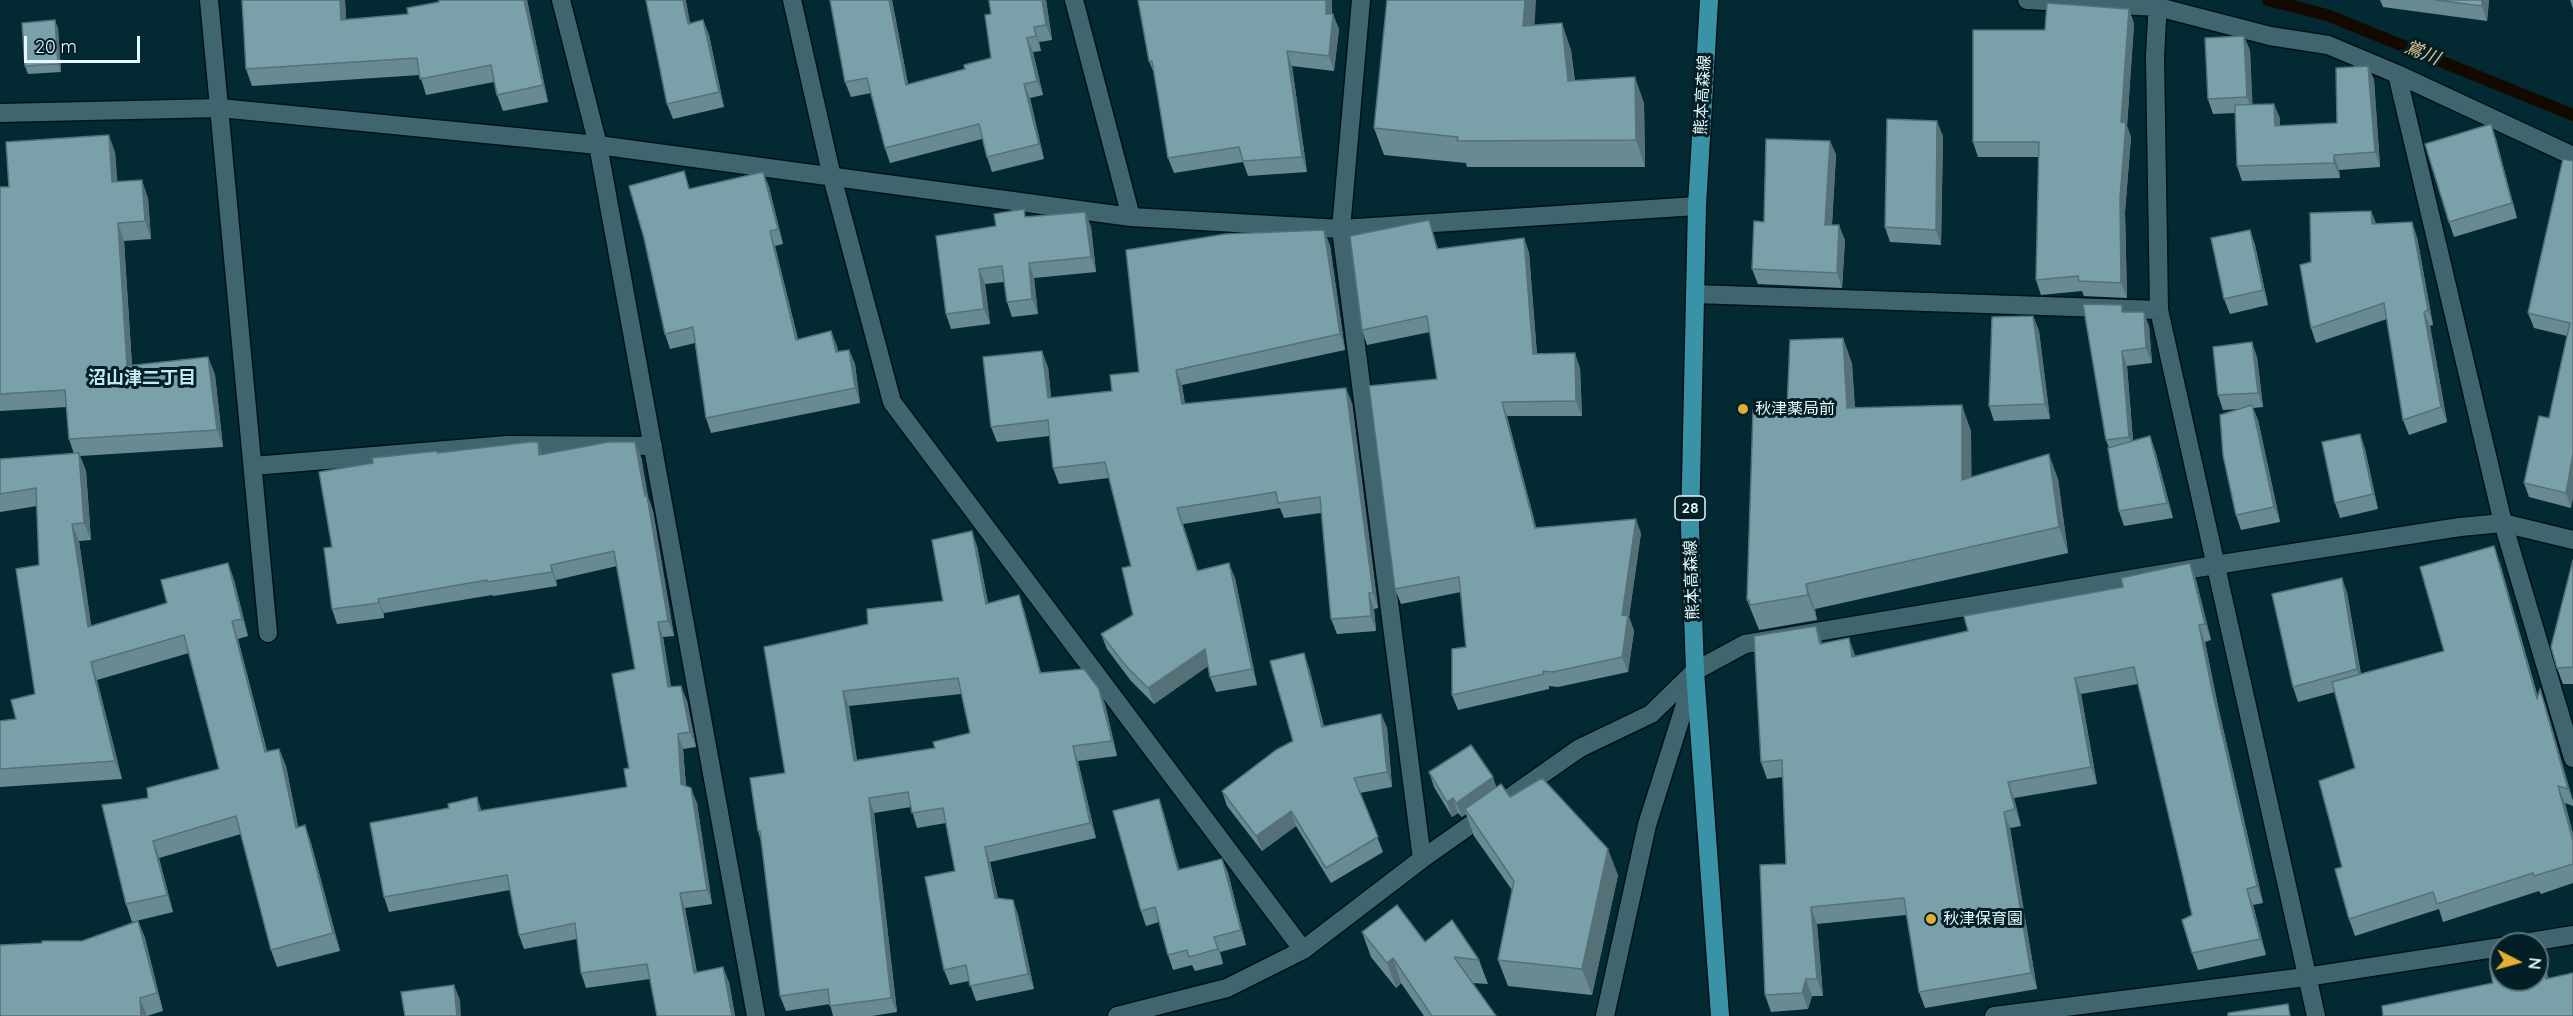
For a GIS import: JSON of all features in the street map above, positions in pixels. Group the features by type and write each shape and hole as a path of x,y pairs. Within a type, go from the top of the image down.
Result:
{"main road":[{"name":"熊本高森線","path":"1709,0 1697,206 1690,527 1695,671 1720,1016"}],"street":[{"path":"209,0 268,633"},
{"path":"561,0 598,146 756,1016"},
{"path":"792,0 832,177 892,402 1303,950"},
{"path":"1074,0 1131,217"},
{"path":"1361,0 1341,229 1422,859"},
{"path":"2026,0 2158,4 2270,36 2328,45 2397,74 2573,156"},
{"path":"2158,4 2155,57 2158,310 2316,1016"},
{"path":"2397,74 2503,523 2573,758"},
{"path":"0,113 220,108 598,146 1131,217 1341,229 1697,206"},
{"path":"1695,294 2158,310"},
{"path":"253,466 507,445 652,446"},
{"path":"1117,1016 1227,988 1303,950 1422,859 1580,748 1651,714 1695,671 1745,644 2460,527 2503,523 2573,540"},
{"path":"1605,1016 1647,825 1695,671"},
{"path":"2549,939 2573,935"},
{"path":"1994,1016 2101,1010 2489,948"}],"building":[{"path":"242,0 340,0 341,20 408,14 407,8 439,2 439,0 524,0 543,85 497,95 491,65 420,79 417,58 246,69"},
{"path":"646,0 683,0 688,24 703,20 719,92 667,104"},
{"path":"830,0 889,0 906,85 965,69 964,65 991,58 985,15 991,14 989,0 1042,0 1046,25 1034,27 1036,36 1027,38 1037,81 1024,84 1039,144 987,157 979,124 885,148 867,78 845,82"},
{"path":"1138,0 1326,0 1326,14 1333,14 1329,56 1287,51 1302,157 1243,161 1239,147 1168,158 1152,61 1149,61"},
{"path":"1387,0 1525,0 1523,26 1562,23 1568,81 1635,77 1636,140 1457,141 1458,137 1374,128"},
{"path":"2435,0 2482,0 2482,6"},
{"path":"2047,3 2129,9 2121,122 2126,123 2120,197 2121,283 2079,281 2078,276 2036,280 2039,142 1973,142 1973,30 2045,30"},
{"path":"55,20 58,64 25,66 22,23"},
{"path":"2244,36 2247,97 2208,99 2205,38"},
{"path":"2368,66 2375,152 2334,155 2334,163 2237,166 2235,105 2274,104 2275,126 2337,123 2336,68"},
{"path":"1887,119 1937,121 1936,230 1885,227"},
{"path":"2491,124 2512,203 2449,222 2425,144"},
{"path":"109,135 112,182 142,180 145,221 118,223 127,366 208,357 217,430 69,439 65,390 0,394 0,187 9,187 6,142"},
{"path":"1766,139 1830,141 1825,225 1839,225 1837,273 1752,269 1754,221 1764,222"},
{"path":"2563,159 2573,161 2573,454 2566,493 2524,483 2539,416 2549,418 2570,323 2528,313"},
{"path":"684,171 689,189 763,172 778,229 770,231 796,340 831,331 836,352 849,350 855,388 706,418 693,327 665,334 644,238 629,186"},
{"path":"1024,209 1025,217 1085,212 1091,257 1029,263 1032,299 1007,302 1002,266 979,269 984,309 946,314 936,236 996,226 994,214"},
{"path":"2371,211 2372,224 2412,222 2428,310 2424,312 2441,407 2403,420 2384,303 2311,328 2300,265 2311,262 2310,213"},
{"path":"1429,220 1437,249 1524,238 1533,354 1575,353 1576,401 1502,402 1535,528 1636,519 1622,615 1628,616 1622,657 1553,672 1543,671 1544,674 1452,695 1452,649 1466,647 1459,577 1395,589 1369,386 1437,379 1427,316 1362,330 1350,236"},
{"path":"1324,230 1340,334 1176,370 1182,404 1346,388 1373,593 1369,593 1371,616 1331,619 1320,497 1278,503 1276,492 1177,508 1197,571 1229,563 1252,669 1210,677 1205,649 1148,688 1126,666 1101,634 1133,615 1122,568 1131,566 1105,462 1053,468 1048,420 991,427 983,357 1042,351 1048,398 1112,391 1110,375 1139,372 1126,250 1226,234"},
{"path":"2250,230 2263,290 2224,299 2211,238"},
{"path":"2083,304 2122,305 2122,312 2144,312 2146,348 2122,351 2129,437 2106,440"},
{"path":"2033,316 2045,404 1989,406 1992,317"},
{"path":"1843,338 1847,408 1962,405 1962,480 2049,454 2059,527 1806,584 1808,595 1750,605 1747,600 1753,410 1787,409 1790,340"},
{"path":"2252,342 2258,393 2218,395 2213,347"},
{"path":"2252,405 2274,507 2236,515 2223,455 2220,415"},
{"path":"2360,434 2373,494 2335,503 2322,442"},
{"path":"2150,436 2167,503 2119,511 2108,448"},
{"path":"538,442 539,455 609,442 635,442 645,496 647,496 668,621 658,622 668,687 681,686 690,732 678,734 681,784 691,788 707,890 680,893 694,973 723,967 732,1016 657,1016 647,964 581,973 575,923 519,935 507,875 384,897 370,823 449,808 448,804 477,797 479,811 627,787 624,769 629,768 612,674 635,669 614,551 551,565 552,572 487,582 487,580 378,599 379,603 332,609 324,548 332,547 319,472 373,463 372,458"},
{"path":"79,453 84,523 72,524 88,627 167,603 161,580 228,563 242,619 232,621 265,752 279,749 296,828 305,825 333,933 271,950 236,816 153,841 167,895 126,904 102,805 148,798 147,788 219,769 184,635 91,662 115,761 0,769 0,721 16,719 11,700 35,694 16,569 39,565 36,488 0,494 0,459"},
{"path":"972,531 986,604 1019,595 1040,673 1084,669 1099,689 1112,741 1073,746 1090,823 985,847 995,898 1013,900 1028,974 970,986 966,965 944,970 925,877 955,871 943,808 912,813 908,792 869,798 891,998 830,1006 828,989 780,996 760,831 758,831 750,778 785,773 764,647 868,624 867,609 943,601 932,540","holes":["958,678 970,733 933,742 935,748 854,761 843,691"]},
{"path":"2494,546 2537,699 2540,689 2568,789 2558,786 2573,841 2573,864 2534,876 2533,873 2437,904 2433,892 2349,919 2335,869 2342,867 2319,781 2355,768 2332,682 2444,651 2420,567"},
{"path":"2573,560 2573,667 2557,668 2551,647"},
{"path":"2190,563 2205,624 2199,625 2212,690 2257,886 2247,889 2260,939 2192,953 2182,920 2192,915 2134,667 2075,678 2091,767 2008,782 2015,809 2004,812 2031,973 1919,992 1904,898 1811,907 1817,979 1806,979 1802,993 1765,995 1760,865 1786,864 1782,760 1761,762 1754,636 1816,626 1820,644 1849,638 1852,657 1968,631 1964,616 2123,587 2121,578"},
{"path":"2342,578 2357,669 2293,687 2272,594"},
{"path":"1304,653 1322,727 1381,714 1387,772 1354,778 1378,837 1326,868 1291,811 1256,836 1222,791 1276,750 1293,741 1270,661"},
{"path":"1471,745 1493,777 1456,803 1453,798 1447,802 1429,772"},
{"path":"1542,778 1608,849 1582,969 1498,960 1514,881 1465,809 1501,784 1510,797"},
{"path":"1159,799 1178,870 1222,859 1241,930 1214,937 1218,949 1189,957 1187,950 1168,955 1155,907 1141,911 1113,811"},
{"path":"1397,905 1425,942 1452,920 1479,960 1454,957 1496,1016 1432,1016 1393,958 1387,963 1362,932"},
{"path":"138,921 157,993 140,998 141,1016 0,1016 0,945 42,943 42,941 82,941"},
{"path":"2573,973 2573,1016 2383,1016 2382,1006 2489,984 2489,992 2549,992 2549,978"},
{"path":"454,985 457,1016 405,1016 401,992"},
{"path":"2288,1004 2290,1016 2228,1016 2228,1013"}],"waterway":[{"name":"鴬川","path":"2268,0 2327,15 2573,115"}],"place":[{"name":"秋津薬局前","path":"1743,409"},
{"name":"秋津保育園","path":"1931,919"}],"district":[{"name":"沼山津二丁目","path":"142,379"}]}
